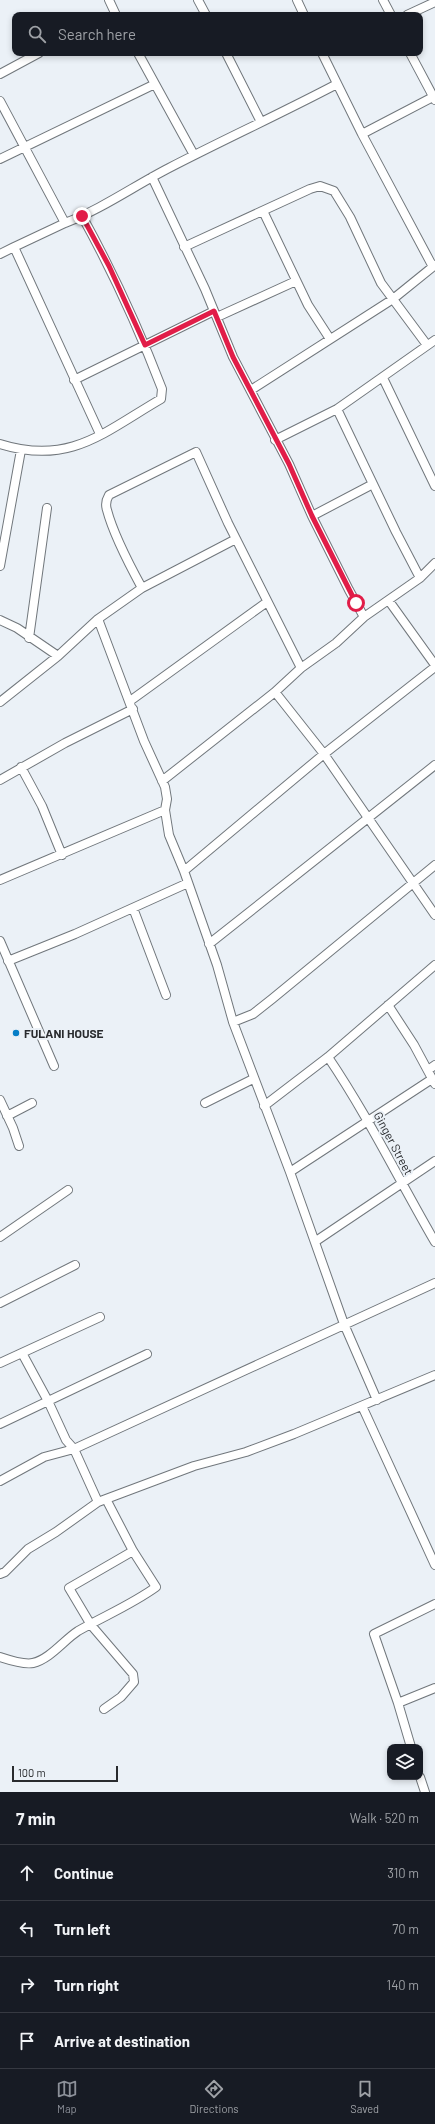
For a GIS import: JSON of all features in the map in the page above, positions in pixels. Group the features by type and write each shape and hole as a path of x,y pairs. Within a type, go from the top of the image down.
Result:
{"street":[{"path":"109,0 113,12"},
{"path":"198,0 204,12"},
{"path":"297,0 303,12"},
{"path":"383,0 389,12"},
{"path":"414,12 435,2"},
{"path":"0,74 33,56"},
{"path":"140,56 194,155"},
{"path":"228,56 261,122"},
{"path":"251,390 393,299 434,266 362,134 323,56"},
{"path":"362,134 434,94 412,56"},
{"path":"0,159 155,84"},
{"path":"0,254 14,246 113,201 152,177 194,155 337,84"},
{"path":"0,101 65,224"},
{"path":"152,177 215,314 233,357 275,440 289,464 312,516 364,617"},
{"path":"184,247 310,188 320,186 334,191 350,217 381,283 427,345"},
{"path":"263,211 308,304 330,339"},
{"path":"0,444 21,450 55,451 72,448 88,442 161,399 162,389 145,345 109,266 82,216"},
{"path":"14,246 100,434"},
{"path":"74,380 145,345 215,314 296,281"},
{"path":"275,440 337,409 435,340"},
{"path":"383,378 435,486"},
{"path":"337,409 420,578"},
{"path":"0,566 3,522 21,450"},
{"path":"142,588 130,567 107,510 106,503 109,495 196,452 236,539 301,668"},
{"path":"312,516 373,484"},
{"path":"29,638 47,508"},
{"path":"0,702 58,656 98,619 142,588 236,539"},
{"path":"162,781 275,692 301,668 336,643 364,617 420,578 435,563"},
{"path":"184,871 324,754 435,666 389,601"},
{"path":"0,780 131,705 267,602"},
{"path":"98,619 144,741 166,792 165,810 169,835 184,871 225,990 233,1022 253,1079 316,1241 344,1324 377,1400"},
{"path":"0,620 17,628 29,638 58,656"},
{"path":"275,692 324,754 435,915"},
{"path":"209,944 435,765"},
{"path":"21,767 42,806 62,855"},
{"path":"0,880 165,810"},
{"path":"233,1022 253,1014 435,865"},
{"path":"8,961 188,883"},
{"path":"133,908 166,995"},
{"path":"0,941 54,1066"},
{"path":"264,1106 328,1057 435,965"},
{"path":"290,1172 369,1121 434,1082 432,1068 388,1005"},
{"name":"Ginger Street","path":"328,1057 369,1121 401,1183 435,1242"},
{"path":"205,1103 253,1079"},
{"path":"7,1116 32,1103"},
{"path":"1,1104 19,1146"},
{"path":"316,1241 435,1161"},
{"path":"0,1237 68,1190"},
{"path":"0,1303 75,1265"},
{"path":"0,1481 44,1457 74,1449 435,1283"},
{"path":"0,1363 100,1317"},
{"path":"0,1657 33,1663 40,1660 78,1631 140,1599 156,1587 102,1501 74,1449 66,1440 48,1401 22,1353"},
{"path":"0,1424 147,1354"},
{"path":"0,1574 5,1572 28,1549 102,1501 194,1466 246,1452 377,1400 435,1375"},
{"path":"362,1406 435,1565"},
{"path":"104,1709 126,1692 134,1682 133,1674 91,1625 69,1588 133,1551"},
{"path":"410,1744 398,1703 374,1634 435,1604"},
{"path":"398,1703 435,1688"},
{"path":"421,1780 425,1792"}],"place":[{"name":"FULANI HOUSE","path":"16,1033"}],"route":[{"path":"82,216 109,266 145,345 214,311 233,357 275,440 289,464 312,516 356,603"}]}
